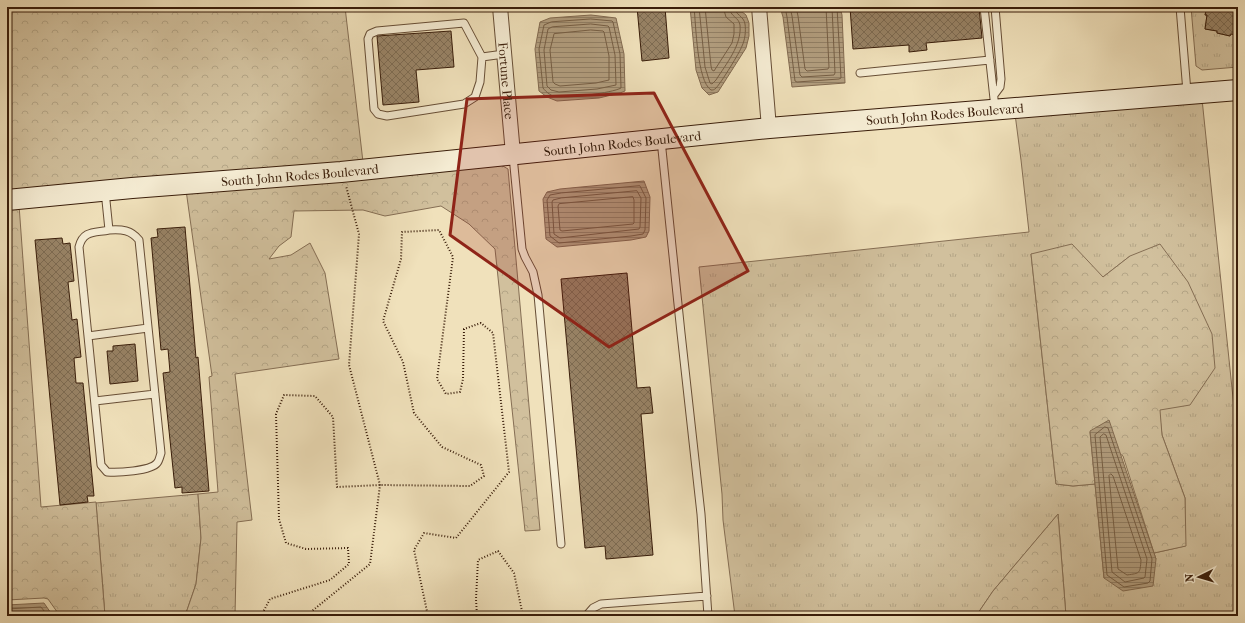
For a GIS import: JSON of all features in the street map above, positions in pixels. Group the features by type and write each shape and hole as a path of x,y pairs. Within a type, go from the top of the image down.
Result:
{"main road":[{"name":"South John Rodes Boulevard","path":"7,200 132,188 341,172 769,128 994,103 1187,94 1238,90"}],"street":[{"name":"Fortune Place","path":"500,7 513,154"},
{"path":"759,7 769,128"}],"lane":[{"path":"984,7 994,103"},
{"path":"994,103 1000,87 1001,79 995,7"},
{"path":"1180,7 1187,94"},
{"path":"464,23 482,56 480,82 474,97 464,104 387,116 378,114 374,109 368,39 370,34 377,31 464,23"},
{"path":"482,56 504,54"},
{"path":"860,73 990,60"},
{"path":"661,139 680,334 701,514 708,616"},
{"path":"513,154 522,248 533,272 538,295 561,544"},
{"path":"105,191 109,230"},
{"path":"122,229 130,231 139,240 148,328 161,453 157,463 150,467 115,473 107,472 101,465 79,247 80,240 86,234 122,229"},
{"path":"88,336 148,328"},
{"path":"95,401 155,394"},
{"path":"586,616 592,608 601,604 707,596"}],"path":[{"path":"313,616 312,611 370,564 380,485 349,365 359,234 341,172"},
{"path":"261,616 270,599 330,580 349,564 348,548 306,549 286,543 279,519 276,414 284,395 315,396 333,417 337,487 380,485 470,486 484,476 481,464 442,447 414,413 403,362 382,321 401,259 402,232 439,230 453,257 437,379 446,394 460,392 463,379 464,329 481,323 493,334 509,472 456,538 424,533 414,550 428,616"},
{"path":"478,616 476,599 478,560 498,551 514,572 523,616"},
{"path":"330,616 331,613 352,616"}],"highlighted area":[{"path":"654,93 748,271 609,347 450,235 467,99"}],"green space":[{"path":"7,7 345,7 363,162 7,194"},
{"path":"1191,7 1207,7 1205,15 1207,15 1205,29 1217,31 1217,33 1230,36 1231,34 1238,35 1238,67 1202,70 1196,66"},
{"path":"1202,99 1238,446 1238,616 1066,616 1058,514 993,591 976,616 735,616 723,520 722,494 699,267 1029,232 1015,114","holes":["1031,254 1103,277 1130,256 1159,410 1162,435 1185,498 1185,546 1154,553 1156,559 1104,578 1095,484 1073,486 1056,484"]},
{"path":"496,162 508,169 540,530 525,531 495,249 469,224 441,206 385,216 363,210 294,211 291,237 279,246 269,259 291,255 310,243 325,273 339,359 235,374 252,520 237,522 235,616 185,616 196,584 201,538 198,494 218,492 209,377 212,376 186,190"},
{"path":"19,205 41,507 96,502 105,616 60,616 48,599 44,598 7,600 7,207"},
{"path":"1072,244 1103,277 1130,256 1160,244 1188,282 1212,334 1215,368 1190,405 1160,410 1162,435 1185,498 1186,546 1154,553 1123,456 1090,432 1095,484 1073,486 1056,484 1031,254"},
{"path":"198,494 201,538 196,584 185,616 105,616 96,503"},
{"path":"1058,514 1066,616 976,616 993,591"}],"water":[{"path":"690,7 736,7 746,15 749,23 749,36 746,48 718,92 709,95 702,88 696,70"},
{"path":"780,7 840,7 842,15 845,83 792,87 783,17"},
{"path":"591,15 616,18 624,54 625,91 599,98 557,101 547,97 539,91 535,49 540,22 550,18"},
{"path":"644,181 650,197 649,231 646,237 631,240 557,247 546,239 543,199 547,192 560,189"},
{"path":"1109,420 1156,559 1153,586 1123,591 1104,578 1090,431"},
{"path":"44,603 53,616 7,616 7,605"}],"building":[{"path":"637,7 665,7 669,58 642,61"},
{"path":"850,7 979,7 982,38 926,43 927,50 909,52 909,45 853,49"},
{"path":"1207,7 1235,7 1234,9 1238,9 1238,35 1231,34 1230,36 1217,33 1217,31 1205,29 1207,15 1205,15"},
{"path":"451,31 454,67 416,70 419,102 383,105 377,36"},
{"path":"185,227 209,491 182,493 182,487 175,488 163,373 170,372 168,349 161,350 151,238 158,237 157,229"},
{"path":"62,238 63,244 70,243 74,281 68,282 72,320 77,319 81,357 74,358 76,383 83,383 94,496 87,496 88,502 60,505 35,240"},
{"path":"627,273 637,388 650,387 653,413 641,414 653,555 606,559 605,546 585,548 561,279"},
{"path":"135,344 138,381 110,384 107,351 113,351 113,346"}]}
